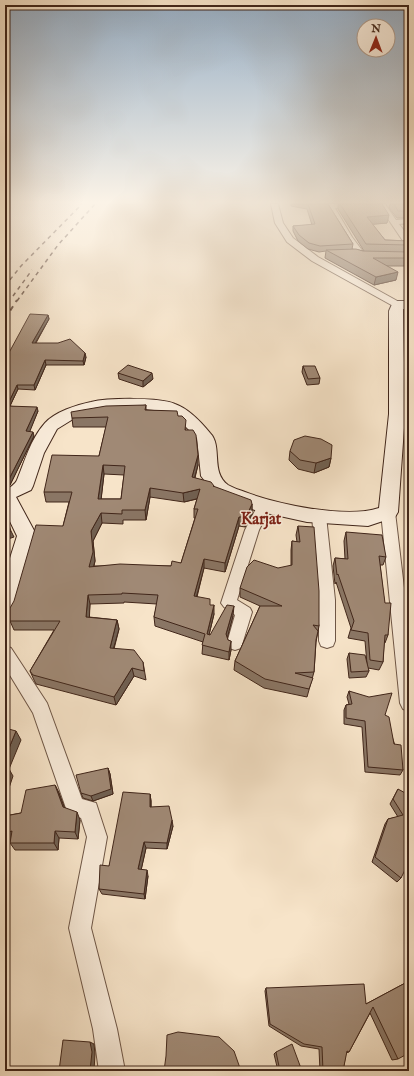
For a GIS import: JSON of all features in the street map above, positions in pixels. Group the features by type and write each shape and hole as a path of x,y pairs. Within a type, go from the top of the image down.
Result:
{"street":[{"path":"309,255 322,254"},
{"path":"351,254 409,256"},
{"path":"309,255 404,305 396,311 397,414 388,512 409,703"},
{"path":"5,610 27,536 9,496 24,486 35,453 51,426 72,413 93,406 142,404 170,407 184,416 205,437 210,476 222,490 264,506 319,516 368,519 388,512"},
{"path":"235,643 244,612 230,603 252,530 264,506"},
{"path":"319,516 327,600 326,641"},
{"path":"5,653 41,709 75,807 89,810 97,837 80,928 105,1029 112,1071"}],"building":[{"path":"334,254 409,254 409,258 373,258 398,272 376,277"},
{"path":"30,314 48,315 32,343 58,343 70,339 85,353 83,361 45,360 34,385 17,385 7,406 37,407 26,431 33,432 8,481 5,481 5,360"},
{"path":"128,365 152,373 143,381 118,373"},
{"path":"303,366 315,366 320,378 308,379"},
{"path":"146,405 145,410 177,411 178,416 182,416 186,420 185,430 193,430 196,435 198,455 192,477 211,482 213,486 251,500 252,504 246,517 239,517 225,563 204,559 194,596 210,599 210,605 214,605 207,634 210,635 227,605 234,606 226,634 228,640 231,641 229,652 202,645 205,634 154,617 158,595 122,593 88,595 86,617 117,620 110,648 134,650 143,662 144,671 132,668 114,697 33,675 30,671 60,621 10,621 10,608 14,601 36,525 63,526 72,492 44,492 52,455 99,456 108,417 72,418 71,412 106,406","holes":["103,465 125,466 121,499 98,499","150,488 183,493 200,489 194,509 198,509 181,563 172,561 171,566 120,564 89,567 93,552 91,531 101,513 122,514 122,510 145,510"]},
{"path":"305,436 321,439 332,445 331,458 316,463 300,460 290,451 294,440"},
{"path":"5,514 11,531 5,533"},
{"path":"298,526 314,527 319,591 319,626 313,625 318,631 314,672 295,673 313,678 309,689 265,679 235,661 260,606 282,606 240,588 247,567 254,560 278,568 292,565 292,541 300,542"},
{"path":"346,532 382,535 386,557 379,556 385,603 391,603 388,635 385,635 383,662 370,660 368,633 351,630 354,621 338,574 337,575 335,558 348,559"},
{"path":"349,653 365,655 369,671 351,672"},
{"path":"349,691 369,697 392,693 385,715 389,717 394,744 401,745 403,770 368,767 365,721 346,718 346,705 352,704"},
{"path":"5,728 16,731 5,758"},
{"path":"5,765 8,767 5,776"},
{"path":"108,768 111,789 91,796 81,793 76,775"},
{"path":"55,785 63,807 77,812 75,832 55,831 54,843 10,843 12,831 5,833 5,816 21,813 26,790"},
{"path":"398,789 407,794 409,800 409,842 404,846 409,850 409,862 401,878 375,857 388,819 403,815 393,799"},
{"path":"123,792 150,794 150,807 169,806 172,820 167,843 144,842 138,869 147,870 144,894 99,889 100,865 109,866"},
{"path":"409,981 409,1053 398,1059 373,1007 349,1052 347,1051 343,1071 323,1071 322,1047 304,1044 270,1024 266,988 364,984 366,1004"},
{"path":"178,1032 219,1037 234,1051 241,1071 164,1071 167,1035"},
{"path":"63,1040 90,1042 92,1052 90,1071 59,1071"},
{"path":"292,1044 302,1071 280,1071 276,1052"}],"railway":[{"path":"5,286 33,254"},
{"path":"17,301 51,254"},
{"path":"13,296 32,270"},
{"path":"5,319 17,300"}],"district":[{"name":"Karjat","path":"261,518"}]}
